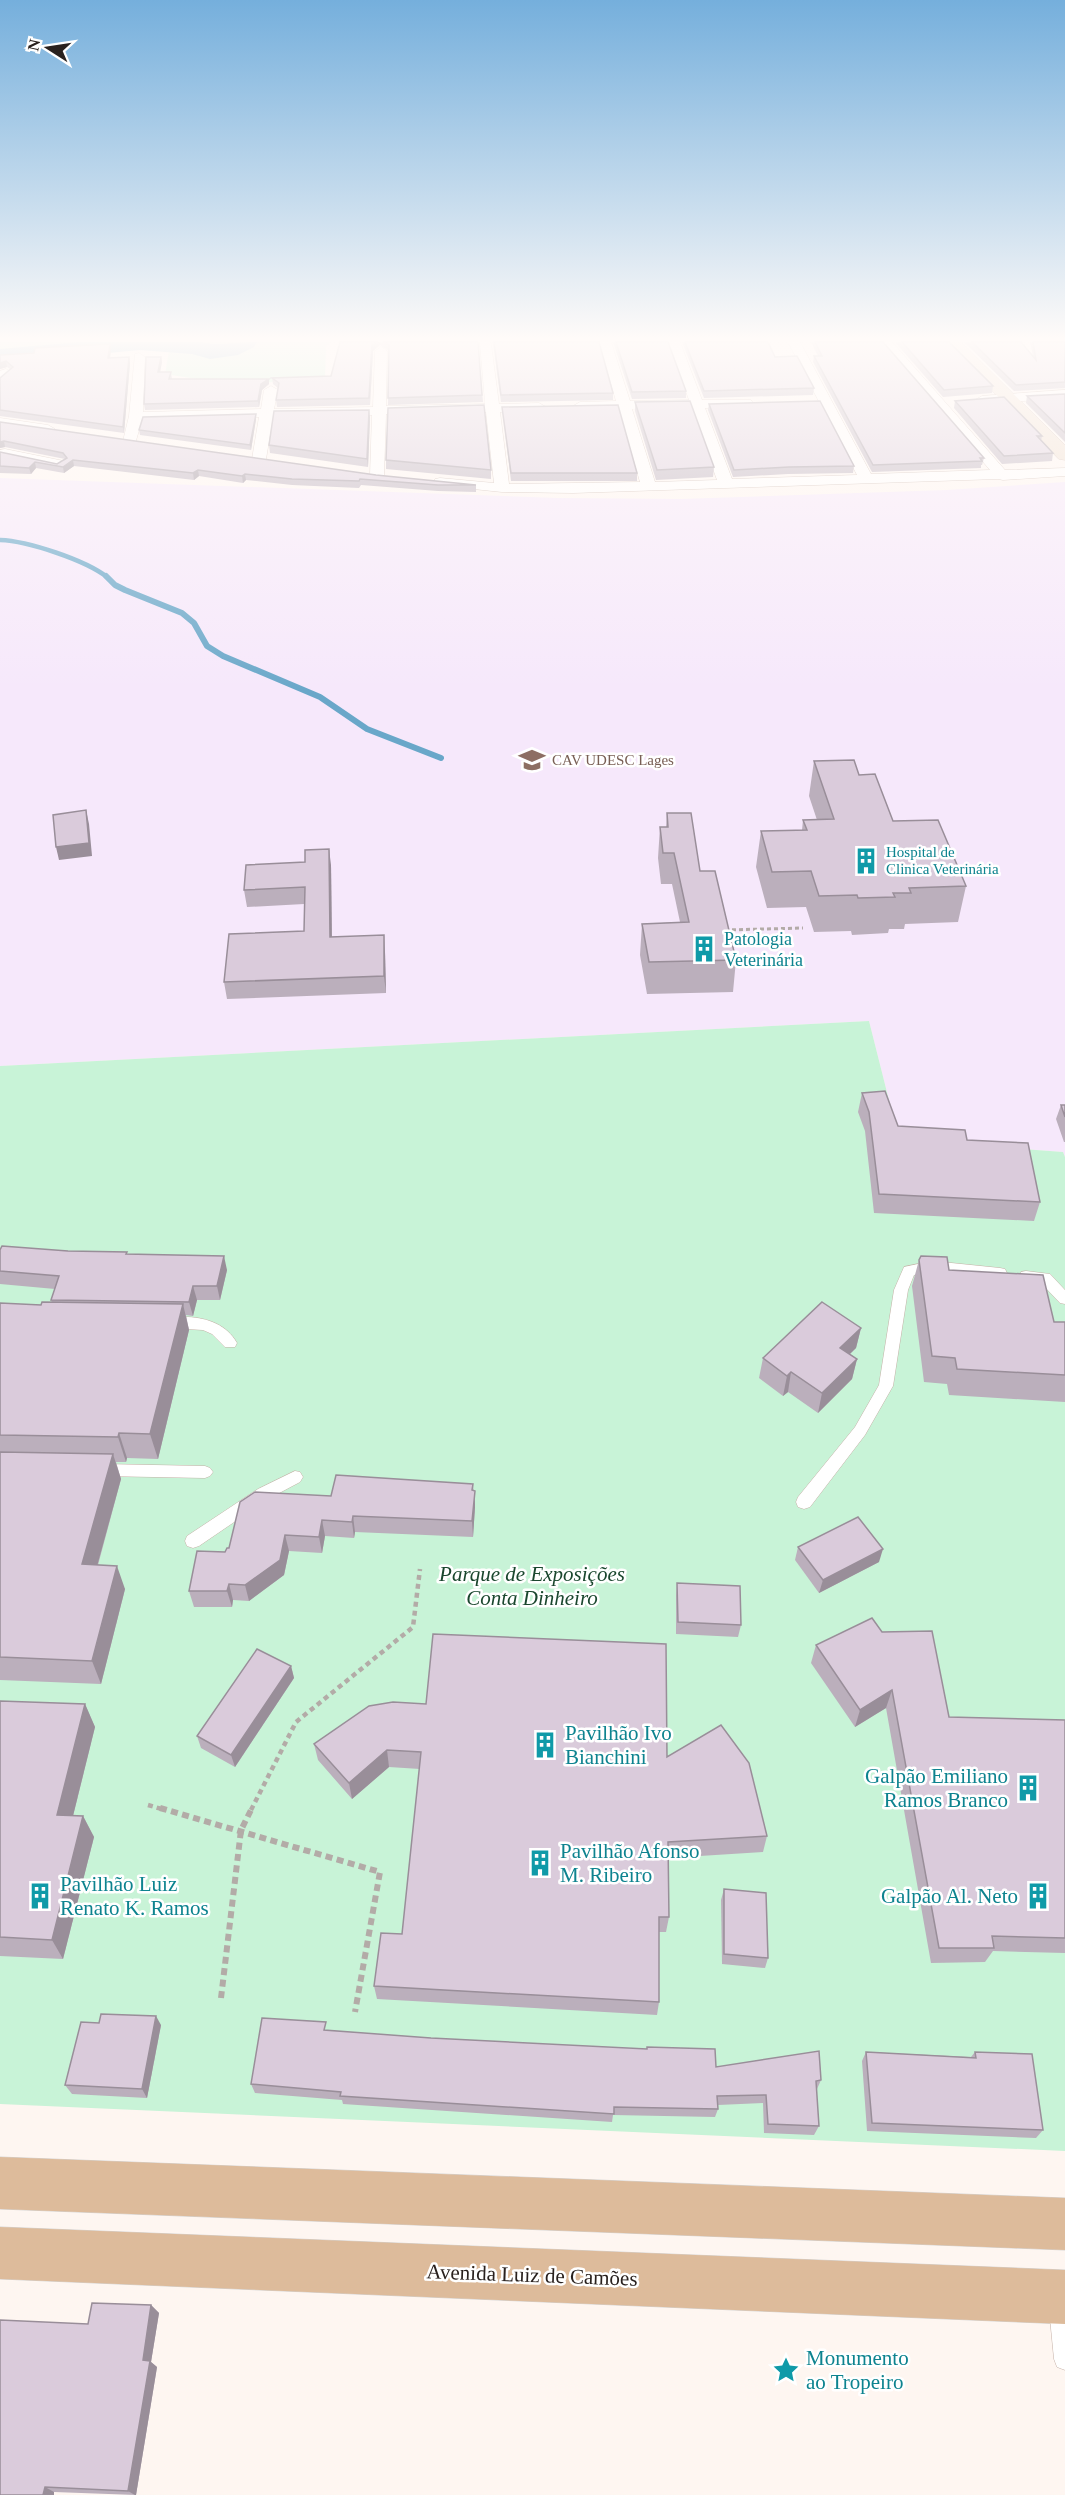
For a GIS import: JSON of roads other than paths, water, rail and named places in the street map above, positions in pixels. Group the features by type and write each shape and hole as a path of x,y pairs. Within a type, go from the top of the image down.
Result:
{"main road":[{"path":"0,2182 1065,2224"},
{"name":"Avenida Luiz de Camões","path":"0,2253 1062,2297"}],"street":[{"path":"28,458 60,464"},
{"path":"373,458 371,474 396,477"},
{"path":"499,458 502,488"},
{"path":"641,458 649,487"},
{"path":"716,458 726,484"},
{"path":"854,458 867,480"},
{"path":"990,458 1004,476"},
{"path":"426,481 502,488 649,487 1065,472"}],"lane":[{"path":"804,1502 860,1431 886,1386 901,1290 909,1271 932,1266 1046,1278 1065,1299"},
{"path":"161,1323 207,1323 221,1332 230,1343"},
{"path":"91,1470 205,1472"},
{"path":"193,1541 263,1494 295,1477"},
{"path":"1062,2297 1065,2359"}],"waterway":[{"path":"0,540 56,552 85,564 107,577"},
{"path":"107,577 115,585 125,590 182,613 194,623 207,646 223,656 320,697 367,729 441,758"}],"place":[{"name":"CAV UDESC Lages","path":"532,760"},
{"name":"Hospital de Clinica Veterinária","path":"866,861"},
{"name":"Patologia Veterinária","path":"704,949"},
{"name":"Pavilhão Ivo Bianchini","path":"545,1745"},
{"name":"Galpão Emiliano Ramos Branco","path":"1028,1788"},
{"name":"Pavilhão Afonso M. Ribeiro","path":"540,1863"},
{"name":"Pavilhão Luiz Renato K. Ramos","path":"40,1896"},
{"name":"Galpão Al. Neto","path":"1038,1896"},
{"name":"Monumento ao Tropeiro","path":"786,2370"}],"park label":[{"name":"Parque de Exposições Conta Dinheiro","path":"532,1586"}]}
